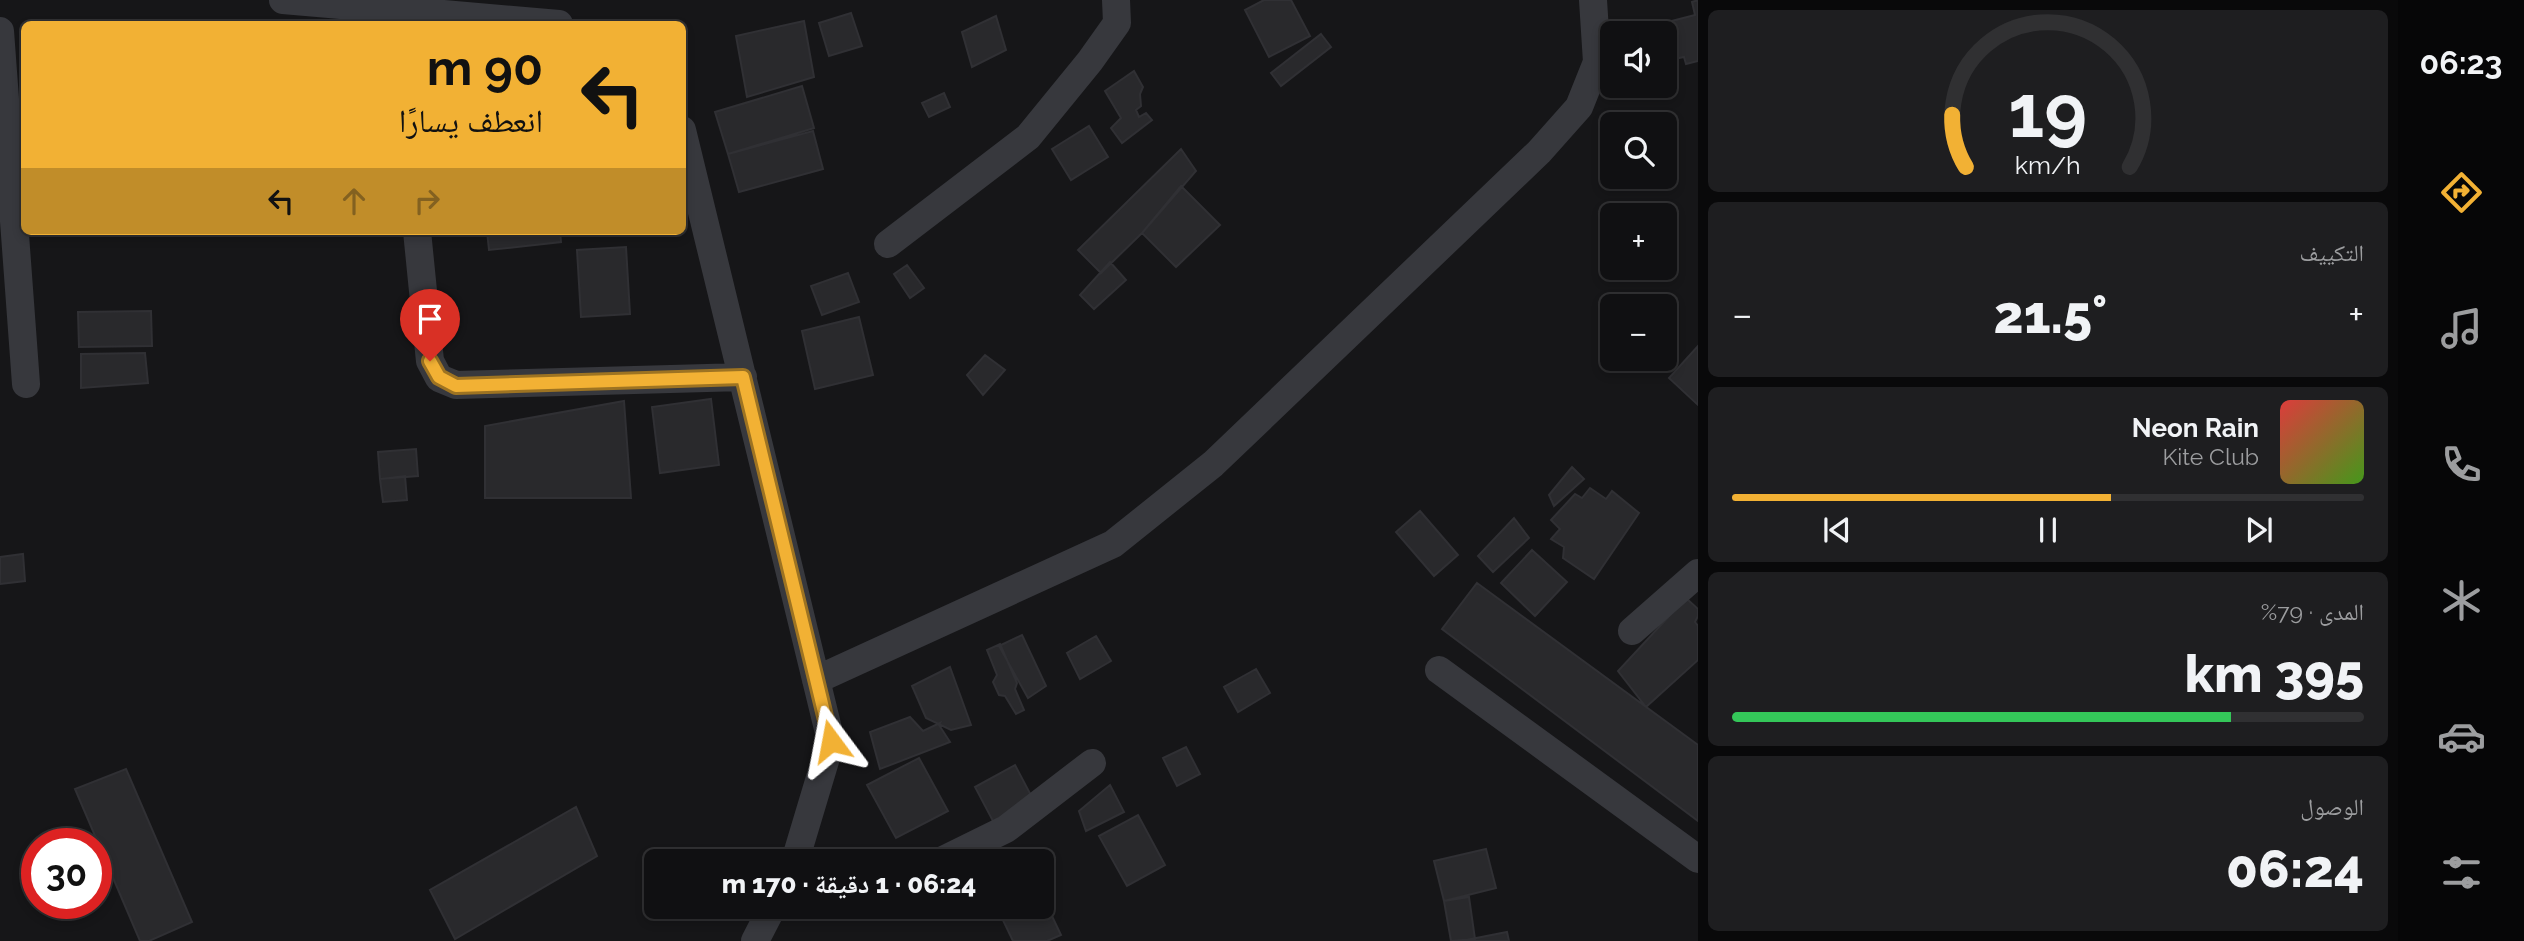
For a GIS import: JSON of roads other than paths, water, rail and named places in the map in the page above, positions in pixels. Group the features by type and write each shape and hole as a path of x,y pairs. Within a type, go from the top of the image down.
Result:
{"street":[{"path":"283,0 397,17 490,21"},
{"path":"888,244 1028,137 1090,61 1117,23 1116,0"},
{"path":"816,680 1113,544 1213,464 1539,152 1579,107 1597,62 1593,0"},
{"path":"0,31 26,384"},
{"path":"686,146 831,741 799,849"},
{"path":"417,235 430,361 439,377 456,386 743,377"},
{"path":"1632,631 1698,573"},
{"path":"1439,670 1698,859"},
{"path":"965,849 1006,829 1092,763"},
{"path":"755,941 767,919"}]}
